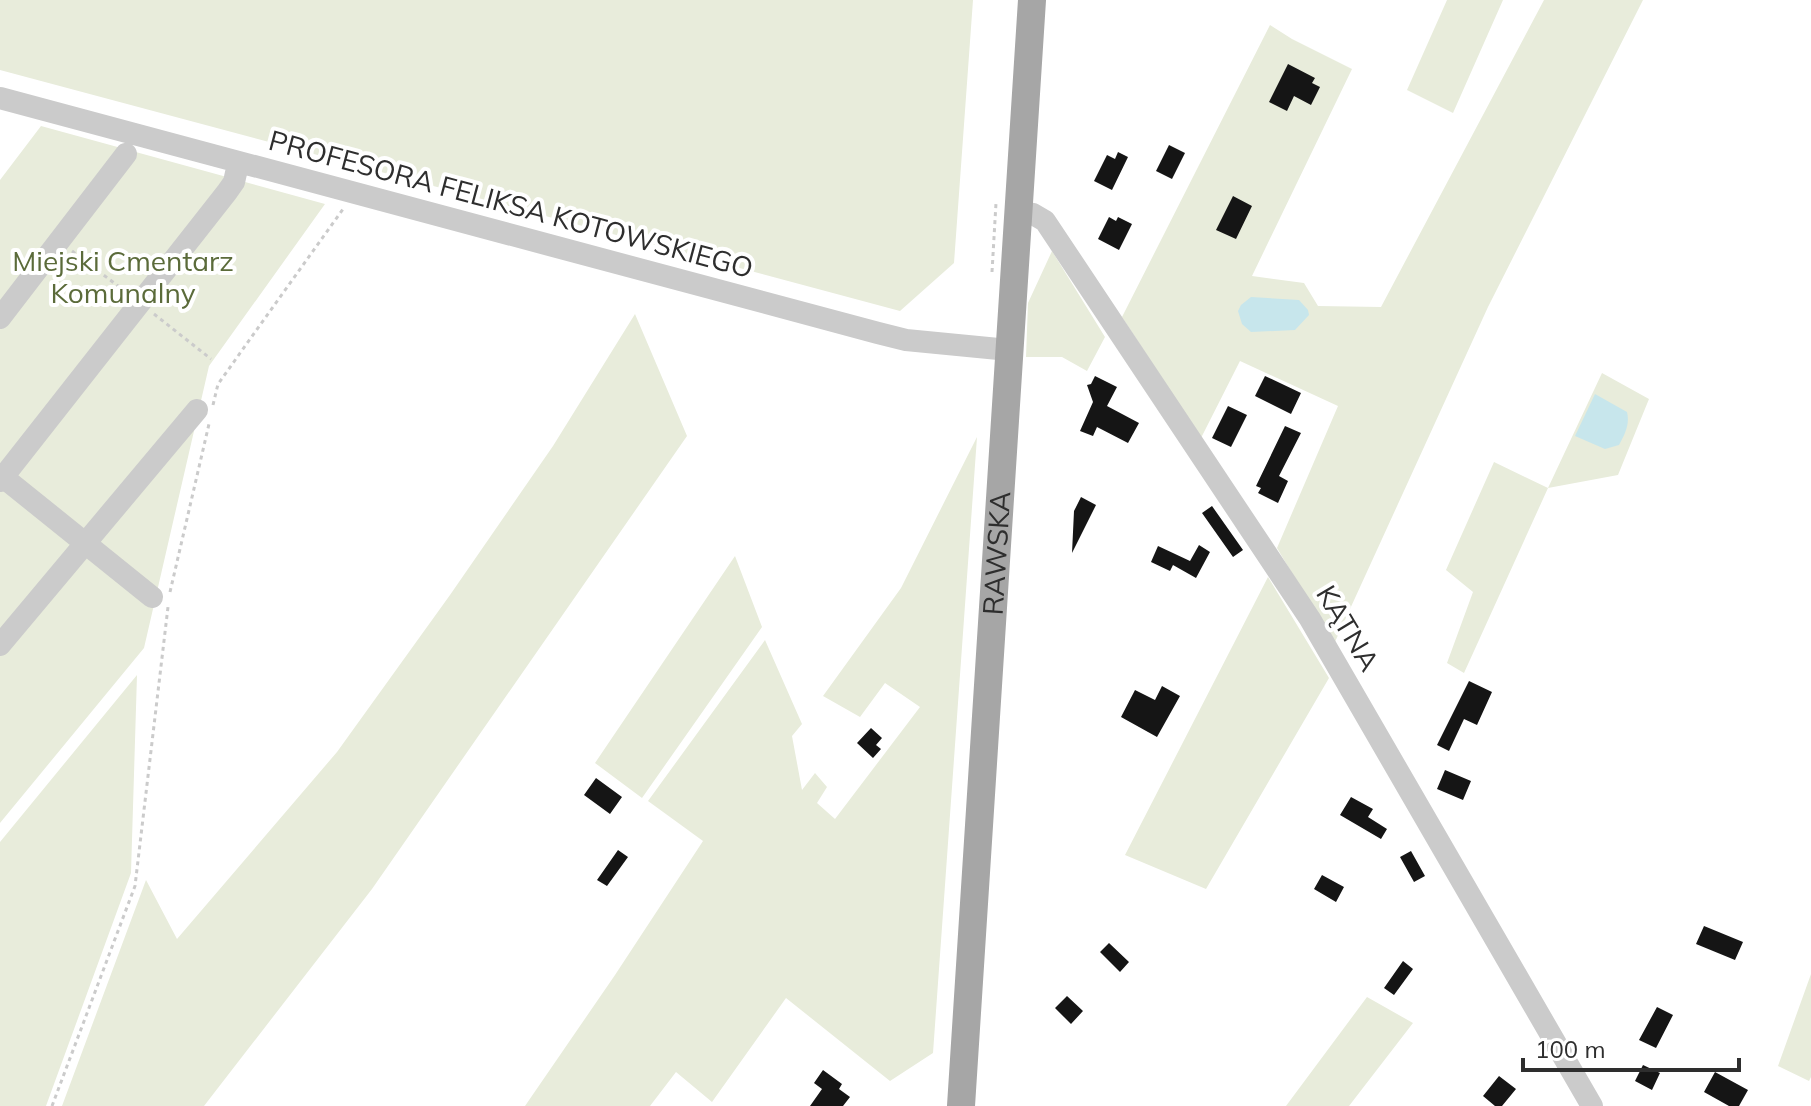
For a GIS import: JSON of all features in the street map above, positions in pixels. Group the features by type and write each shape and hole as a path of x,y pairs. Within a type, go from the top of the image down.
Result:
{"main road":[{"name":"RAWSKA","path":"961,1106 1032,0"}],"street":[{"name":"PROFESORA FELIKSA KOTOWSKIEGO","path":"0,98 906,340 1009,350"},
{"path":"0,318 126,154"},
{"path":"163,599 86,544 3,471 53,415 227,192 236,173"},
{"name":"KĄTNA","path":"1017,212 1033,214 1045,221 1310,619 1592,1106"},
{"path":"0,645 197,410"}],"path":[{"path":"52,1106 135,886 163,599 218,384 355,193"}],"green space":[{"path":"0,0 973,0 954,263 900,311 0,70"},
{"path":"1447,0 1503,0 1453,113 1407,90"},
{"path":"1544,0 1643,0 1488,307 1334,644 1277,548 1338,406 1240,361 1201,438 1122,317 1270,25 1352,69 1252,276 1304,283 1318,306 1381,307"},
{"name":"Miejski Cmentarz Komunalny","path":"41,126 325,204 209,366 144,648 0,823 0,180"},
{"path":"1052,251 1105,337 1087,371 1062,357 1026,357 1028,303"},
{"path":"635,314 687,436 372,889 204,1106 62,1106 146,880 177,939 337,752 553,446"},
{"path":"1602,373 1649,399 1618,475 1548,488"},
{"path":"977,437 933,1053 890,1081 786,998 712,1102 676,1072 650,1106 525,1106 703,841 648,801 765,640 802,724 792,736 802,790 815,773 827,787 817,803 835,819 920,707 885,683 860,717 823,696 901,588"},
{"path":"1494,462 1548,488 1464,673 1447,663 1473,592 1446,570"},
{"path":"735,556 762,627 642,798 595,763"},
{"path":"1268,577 1329,678 1206,889 1125,855"},
{"path":"137,675 131,873 46,1106 0,1106 0,842"},
{"path":"1811,974 1811,1077 1809,1081 1778,1066"},
{"path":"1367,997 1413,1023 1349,1106 1286,1106"}],"water":[{"path":"1251,297 1299,300 1309,315 1295,330 1251,332 1242,324 1238,311"},
{"path":"1595,394 1627,412 1627,425 1619,445 1605,449 1575,436"}],"building":[{"path":"1288,64 1315,78 1312,83 1320,87 1311,105 1294,96 1287,111 1269,102"},
{"path":"1169,145 1185,153 1172,179 1156,171"},
{"path":"1118,152 1128,157 1112,190 1094,181 1107,155 1115,159"},
{"path":"1233,196 1252,206 1236,239 1216,230"},
{"path":"1109,217 1116,221 1118,217 1132,224 1119,250 1098,239"},
{"path":"1095,376 1117,387 1107,406 1139,423 1128,443 1097,427 1093,436 1080,431 1093,402 1087,385"},
{"path":"1265,376 1301,393 1291,414 1255,396"},
{"path":"1228,406 1247,415 1231,447 1212,438"},
{"path":"1285,426 1301,433 1279,476 1288,481 1278,503 1258,493 1261,488 1256,486"},
{"path":"1081,497 1096,505 1072,553 1074,511"},
{"path":"1212,506 1243,550 1233,557 1202,513"},
{"path":"1199,545 1210,552 1196,578 1173,565 1170,571 1151,562 1158,546 1190,561"},
{"path":"1469,681 1492,692 1477,725 1464,719 1449,751 1437,745"},
{"path":"1162,686 1180,696 1157,737 1121,717 1135,690 1155,700"},
{"path":"871,728 882,738 876,745 881,749 873,758 857,743"},
{"path":"1445,770 1471,781 1463,800 1437,789"},
{"path":"596,778 622,797 610,814 584,795"},
{"path":"1351,797 1373,809 1368,817 1387,829 1381,839 1340,815"},
{"path":"618,850 628,857 607,886 597,880"},
{"path":"1411,851 1425,876 1414,882 1400,857"},
{"path":"1322,875 1344,887 1336,902 1314,889"},
{"path":"1704,926 1743,942 1735,960 1696,944"},
{"path":"1109,943 1129,962 1120,972 1100,952"},
{"path":"1403,961 1413,969 1394,995 1384,988"},
{"path":"1067,996 1083,1011 1071,1024 1055,1008"},
{"path":"1657,1007 1673,1015 1656,1048 1639,1040"},
{"path":"1643,1065 1660,1073 1652,1090 1635,1081"},
{"path":"823,1070 842,1084 839,1089 850,1097 843,1106 810,1106 822,1089 814,1083"},
{"path":"1715,1072 1748,1090 1739,1106 1729,1106 1704,1092"},
{"path":"1499,1076 1516,1089 1502,1106 1495,1106 1483,1096"}]}
